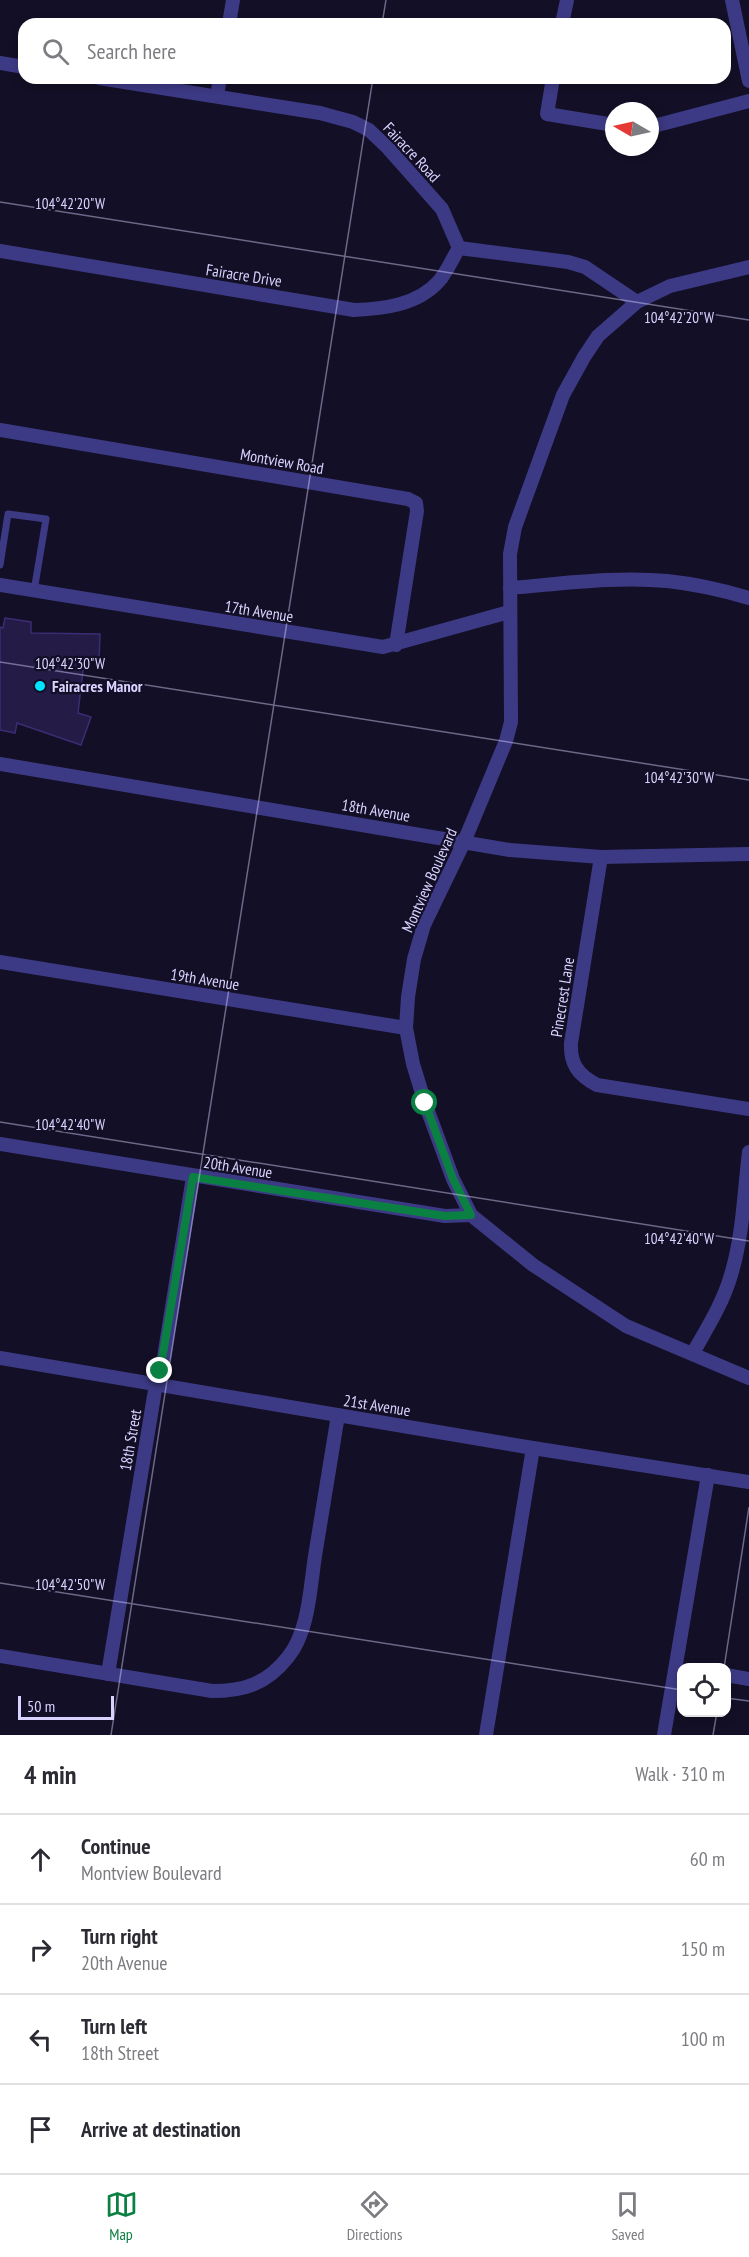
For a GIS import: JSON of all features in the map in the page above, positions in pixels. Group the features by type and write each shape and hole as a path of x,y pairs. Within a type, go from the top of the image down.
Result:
{"street":[{"path":"230,18 232,0"},
{"path":"563,18 567,0"},
{"path":"732,0 749,81"},
{"path":"0,63 18,66"},
{"name":"Fairacre Road","path":"138,84 320,113 353,122 369,130 388,148 442,210 459,248"},
{"path":"217,96 219,84"},
{"path":"552,84 547,114 605,124"},
{"path":"659,125 749,101"},
{"path":"459,248 568,262 585,267 637,302"},
{"name":"Fairacre Drive","path":"0,251 354,310 395,306 423,293 438,282 459,248"},
{"name":"Montview Boulevard","path":"749,267 670,286 637,302 598,336 563,395 511,542 511,722 506,741 464,842 429,915 414,959 406,1028 412,1064 425,1103 453,1179 471,1215 533,1265 626,1326 749,1378"},
{"name":"Montview Road","path":"0,430 408,499 416,503 417,511 396,645"},
{"path":"510,588 616,580 666,581 708,587 749,598"},
{"name":"17th Avenue","path":"0,585 383,647 510,612"},
{"name":"18th Avenue","path":"0,764 510,850 601,857 749,854"},
{"name":"Pinecrest Lane","path":"601,857 571,1043 575,1069 586,1080 597,1085 749,1109"},
{"name":"19th Avenue","path":"0,962 406,1028"},
{"name":"20th Avenue","path":"0,1144 445,1216 471,1215"},
{"path":"693,1353 713,1317 730,1276 737,1244 749,1152"},
{"name":"18th Street","path":"108,1674 193,1177"},
{"name":"21st Avenue","path":"0,1358 749,1482"},
{"path":"0,1656 212,1691 235,1691 250,1687 271,1674 290,1656 304,1622 338,1415"},
{"path":"486,1735 533,1448"},
{"path":"681,1663 708,1475"},
{"path":"731,1676 749,1679"},
{"path":"664,1735 677,1680"}],"lane":[{"path":"0,565 8,514 46,519 34,591"}],"building":[{"name":"Fairacres Manor","path":"5,618 31,622 31,633 100,634 99,662 84,662 78,713 91,717 81,745 17,723 15,733 0,730 0,627 3,628"}],"place":[{"name":"Fairacres Manor","path":"40,686"}],"route":[{"path":"160,1371 193,1177 445,1216 471,1215 453,1179 425,1103"}]}
